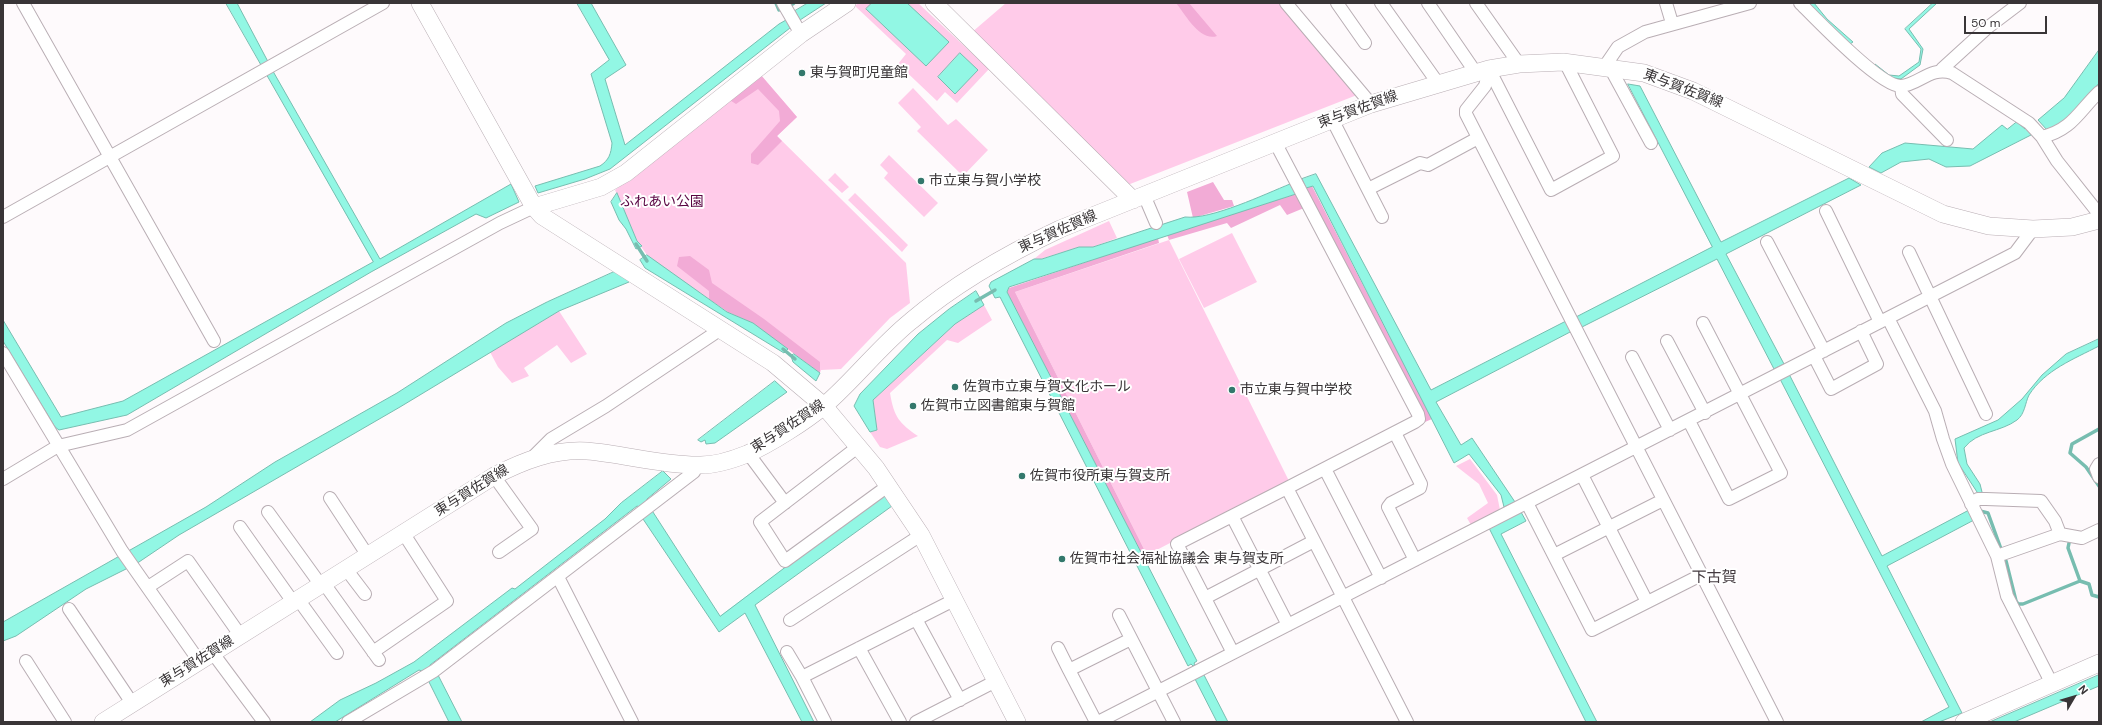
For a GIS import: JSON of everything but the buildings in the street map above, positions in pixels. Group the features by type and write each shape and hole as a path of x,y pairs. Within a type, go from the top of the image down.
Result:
{"main road":[{"path":"420,3 534,207 542,216 721,328 773,363 824,406 859,446 899,500 921,535 1016,722"},
{"path":"534,207 600,187 626,174 801,34 847,3"},
{"path":"934,3 1139,198"},
{"name":"東与賀佐賀線","path":"103,722 120,717 132,703 322,583 404,534 494,476 532,458 562,452 586,451 697,465 720,462 748,454 787,431 824,406 909,322 951,290 1025,246 1370,104 1483,71 1519,64 1565,62 1644,73 1693,91 1943,214 1990,226 2033,229 2072,227 2099,220"},
{"path":"1964,722 2099,663"}],"street":[{"path":"23,3 214,341"},
{"path":"3,217 383,3"},
{"path":"783,3 801,34"},
{"path":"1286,3 1370,104"},
{"path":"1337,3 1365,43"},
{"path":"1381,3 1436,84"},
{"path":"1428,3 1483,71 1551,190 1613,156 1565,62"},
{"path":"1476,3 1519,64"},
{"path":"1666,3 1672,23"},
{"path":"1651,143 1609,67 1618,47 1645,32 1712,8 1750,3"},
{"path":"1800,3 1833,37 1881,78 1888,83 1901,86 1942,70 1987,28 2020,3"},
{"path":"1942,70 1952,73 2029,123 2042,137 2057,161 2099,214"},
{"path":"1483,71 1485,86 1466,110 1466,114 1777,722"},
{"path":"1901,86 1902,94 1947,140"},
{"path":"2042,137 2051,135 2076,119 2099,92"},
{"path":"1332,119 1382,217"},
{"path":"1368,190 1420,163 1428,165 1478,138"},
{"path":"1233,653 1177,544 1395,433 1419,419 1418,414 1275,142"},
{"path":"1139,198 1156,223"},
{"path":"3,479 58,446 127,430 500,223 534,207"},
{"path":"1826,211 1884,320 1936,411 1943,441 1971,504 1997,556 2007,596 2052,684"},
{"path":"1058,648 1097,722 1705,413 1861,331 2015,253 2033,229"},
{"path":"1767,242 1819,354 1831,389 1877,364 1861,331"},
{"path":"1909,252 1931,296 1934,309 1986,414"},
{"path":"1689,421 1729,499 1781,473 1703,323"},
{"path":"532,458 551,439 606,406 721,328"},
{"path":"1667,341 1705,413"},
{"path":"3,353 133,568 148,588 261,721"},
{"path":"1632,357 1670,430"},
{"path":"1395,433 1421,484 1420,488 1391,503 1388,507 1415,560"},
{"path":"859,446 760,522 785,561 881,491"},
{"path":"748,454 785,503"},
{"path":"2099,464 2096,469 2099,477"},
{"path":"348,722 430,673 694,472 697,465"},
{"path":"1325,469 1381,578"},
{"path":"1582,475 1647,602"},
{"path":"494,476 532,529 499,552"},
{"path":"1287,488 1407,722"},
{"path":"330,498 368,556"},
{"path":"1971,504 1978,499 1986,498 2041,501 2056,521 2060,534"},
{"path":"1554,555 1663,500"},
{"path":"1527,503 1592,630 1701,575"},
{"path":"268,512 376,656 447,601 404,534"},
{"path":"1232,516 1288,625"},
{"path":"240,527 337,653"},
{"path":"1997,556 2060,534 2082,538 2099,530"},
{"path":"790,620 921,535"},
{"path":"1205,598 1314,541"},
{"path":"148,588 188,562 240,635"},
{"path":"346,569 365,594"},
{"path":"558,577 632,722"},
{"path":"802,677 954,600"},
{"path":"69,609 132,703"},
{"path":"1119,615 1174,722"},
{"path":"916,619 960,700"},
{"path":"1069,670 1131,639"},
{"path":"859,648 900,722"},
{"path":"787,652 802,677 825,722"},
{"path":"26,661 66,722"},
{"path":"916,722 996,681"}],"green space":[{"path":"858,3 918,3 989,69 957,103 945,92 937,101 898,64 906,54 855,6"},
{"path":"1006,3 1280,3 1357,95 1125,186 971,33"},
{"name":"ふれあい公園","path":"760,74 797,117 777,136 906,263 910,303 890,318 841,369 821,370 820,373 788,349 728,312 650,259 637,241 615,190"},
{"path":"913,88 948,125 956,119 988,150 963,176 917,131 921,127 898,103"},
{"path":"889,155 938,203 924,217 884,178 888,173 880,165"},
{"path":"835,173 849,187 842,193 828,180"},
{"path":"855,193 908,245 902,252 848,200"},
{"path":"1109,221 1117,238 1093,247 1079,247 1041,259 1034,259 1045,250"},
{"path":"1232,233 1257,282 1204,308 1179,259"},
{"path":"1169,240 1289,481 1147,555 1015,292"},
{"path":"984,305 992,320 958,343 947,340 890,393 893,408 898,419 918,436 887,449 880,447 870,432 877,430 873,400 955,324"},
{"path":"559,311 587,354 571,363 557,345 524,368 529,376 512,383 498,367 490,352"},
{"path":"1470,459 1497,495 1500,510 1471,525 1467,518 1488,503 1479,484 1456,466"}],"shaded area":[{"path":"226,3 237,3 274,73 380,259 511,184 519,202 486,218 476,214 371,272 127,415 59,430 55,427 3,341 3,320 61,417 123,401 373,262"},
{"path":"577,3 591,3 626,65 605,79 625,145 779,24 786,20 790,28 610,169 585,179 538,193 535,186 600,166 607,159 611,150 612,143 591,74 609,60"},
{"path":"808,3 826,3 800,20 795,11"},
{"path":"872,3 907,3 949,42 926,66 866,9"},
{"path":"1176,3 1189,3 1217,36 1211,37 1199,31 1188,20"},
{"path":"1809,3 1814,3 1827,19 1853,42 1850,44 1823,20"},
{"path":"1933,3 1937,3 1909,29 1923,49 1920,65 1901,79 1887,77 1874,67 1875,64 1889,75 1899,76 1919,62 1921,49 1905,29"},
{"path":"2099,50 2099,83 2073,116 2053,129 2047,130 2038,120 2064,98"},
{"path":"960,53 978,70 955,94 938,77"},
{"path":"760,74 797,117 777,136 782,141 758,165 751,163 751,154 780,121 779,111 758,89 736,104 728,99"},
{"path":"1628,84 1640,86 1721,242 1849,178 1861,185 1726,254 1784,364 1774,369 1717,259 1580,328 1574,318 1712,247"},
{"path":"2017,122 2025,129 2027,127 2031,135 1970,166 1946,167 1929,159 1901,162 1881,173 1869,167 1882,153 1905,143 1973,149 2002,125 2007,129"},
{"path":"1316,174 1431,390 1566,321 1572,331 1436,402 1461,445 1472,438 1515,502 1504,507 1501,495 1469,454 1454,463 1313,186 1306,188 1302,179"},
{"path":"1213,182 1224,200 1232,200 1234,206 1193,218 1187,192"},
{"path":"1290,184 1296,194 1009,287 1007,292 1197,661 1194,663 1195,665 1193,666 1191,664 1188,666 1000,297 995,298 989,286 991,282 1034,259 1042,259 1079,247 1093,247 1185,217 1209,215 1223,211"},
{"path":"1312,186 1432,419 1425,422 1306,188"},
{"path":"617,193 637,241 642,246 636,249 626,229 619,220 611,202"},
{"path":"1296,194 1304,208 1287,215 1280,205 1231,228 1227,223 1169,240 1167,235"},
{"path":"1158,238 1159,243 1015,292 1147,555 1144,558 1007,292 1009,288"},
{"path":"647,255 727,312 753,323 788,349 784,353 645,268 640,260"},
{"path":"690,256 709,270 712,283 764,319 820,362 820,373 753,323 728,312 709,299 709,291 677,266 679,257"},
{"path":"616,271 630,279 629,282 559,311 400,407 179,535 136,564 86,589 16,636 3,641 3,622 206,507 275,462 397,393 506,323 547,302"},
{"path":"976,291 984,305 955,324 873,400 877,430 870,432 854,406 860,394 918,334 949,309"},
{"path":"2099,339 2099,346 2061,366 2036,386 2029,395 2020,418 2011,424 1976,438 1969,442 1964,448 1967,464 1980,484 1982,492 1979,495 1958,463 1955,439 1998,420 2022,399 2042,375 2066,354"},
{"path":"794,354 820,373 816,381 793,362 791,356"},
{"path":"1789,374 1882,556 1969,510 1974,520 1887,566 1962,713 1939,722 1921,722 1949,707 1780,379"},
{"path":"775,381 787,392 715,443 706,444 705,440 701,442 698,440"},
{"path":"663,471 671,479 647,499 646,505 642,508 637,506 430,665 430,669 438,675 462,722 449,722 424,672 419,670 335,722 310,722 340,700 376,683 414,662 512,588 515,589 605,519 621,503"},
{"path":"883,494 892,506 755,605 814,722 802,722 745,613 719,632 641,516 651,509 720,616"},
{"path":"1521,512 1526,521 1501,534 1597,722 1586,722 1489,528"},
{"path":"1204,675 1228,722 1217,722 1195,679"},
{"path":"2099,675 2099,686 2014,722 1990,722"}],"waterway":[{"path":"776,3 779,10"},
{"path":"636,244 647,261"},
{"path":"976,301 995,290"},
{"path":"783,349 795,359"},
{"path":"2099,429 2072,444 2070,453 2086,467 2099,486"},
{"path":"1980,511 1988,513 2001,549"},
{"path":"2006,561 2016,601 2018,604 2023,604 2080,581 2068,548 2069,543"},
{"path":"2080,581 2089,584 2092,595 2099,597"}],"place":[{"name":"東与賀町児童館","path":"802,73"},
{"name":"市立東与賀小学校","path":"921,181"},
{"name":"佐賀市立東与賀文化ホール","path":"955,387"},
{"name":"市立東与賀中学校","path":"1232,390"},
{"name":"佐賀市立図書館東与賀館","path":"913,406"},
{"name":"佐賀市役所東与賀支所","path":"1022,476"},
{"name":"佐賀市社会福祉協議会 東与賀支所","path":"1062,559"}],"district":[{"name":"下古賀","path":"1714,578"}]}
